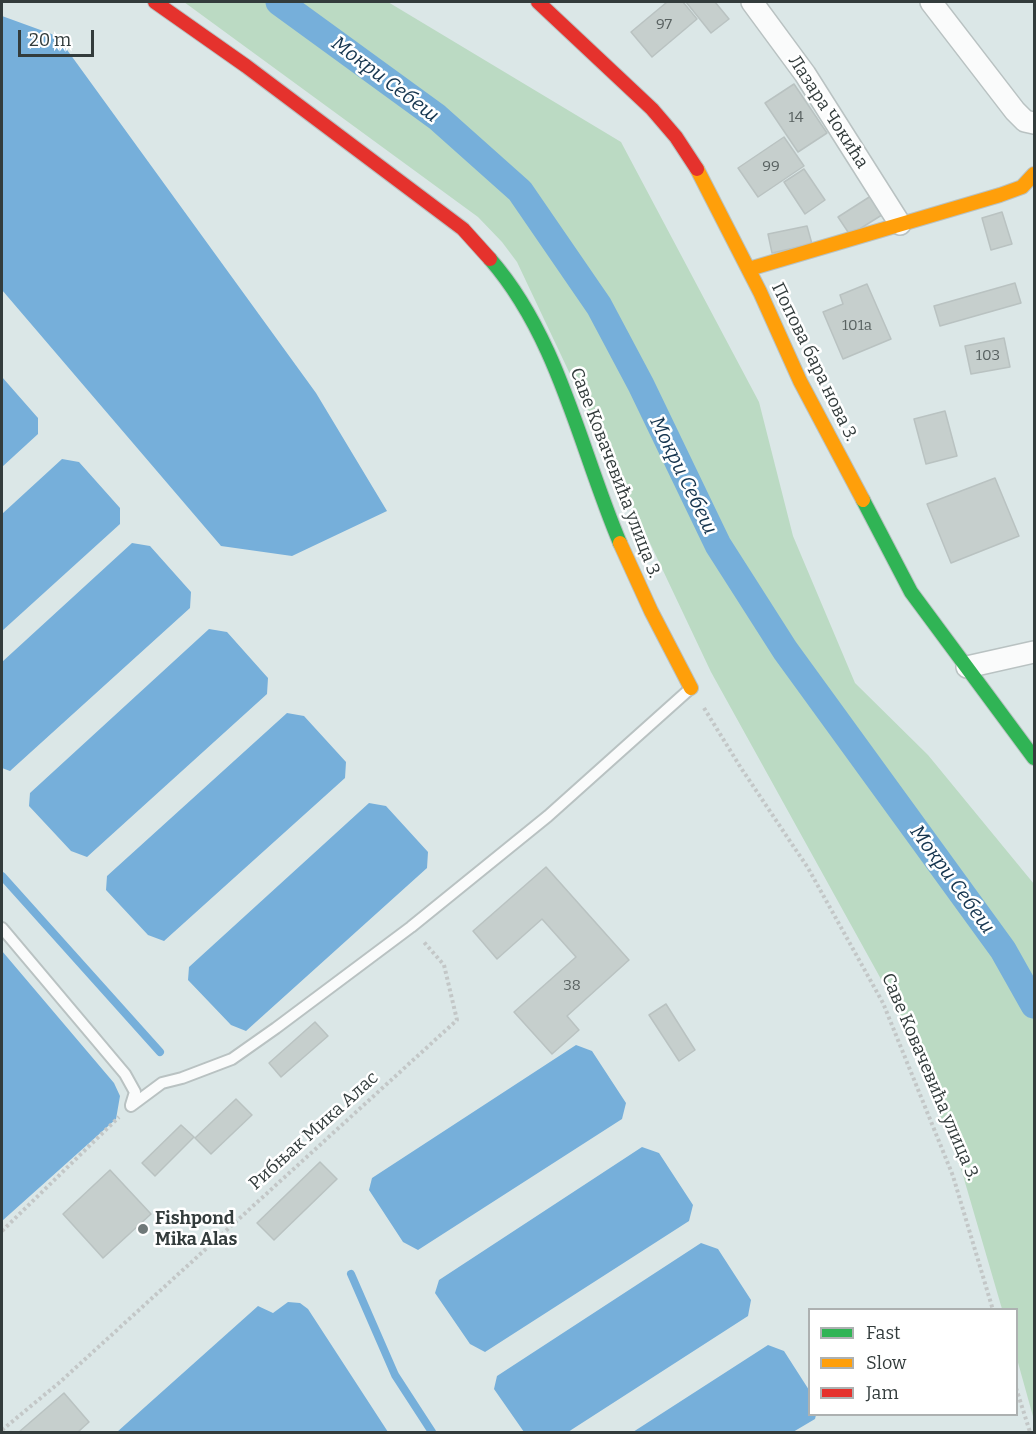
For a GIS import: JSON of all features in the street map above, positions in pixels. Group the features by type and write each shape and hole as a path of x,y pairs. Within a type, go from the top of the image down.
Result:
{"street":[{"name":"Саве Ковачевића улица 3.","path":"155,2 246,66 463,229 493,259 524,307 560,379 615,531 647,603 691,688"},
{"name":"Попова бара нова 3.","path":"538,2 646,103 676,137 700,173 749,269 800,381 911,592 1035,758"},
{"name":"Лазара Чокића","path":"752,2 805,74 900,224"},
{"path":"931,2 1015,111 1025,121 1035,123"},
{"path":"749,269 1022,187 1035,174"},
{"path":"967,667 1035,652"}],"lane":[{"path":"131,1106 162,1083 232,1059 411,927 548,816 691,688"},
{"path":"2,928 125,1074 135,1092 131,1106"}],"path":[{"name":"Саве Ковачевића улица 3.","path":"691,688 808,868 884,1003 953,1176 992,1308"},
{"name":"Рибњак Мика Алас","path":"2,1430 60,1382 457,1020 444,965 411,927"},
{"path":"2,1232 131,1106"},
{"path":"1018,1391 1030,1432"}],"green space":[{"path":"184,2 388,2 621,142 759,402 793,536 855,683 928,755 1034,884 1034,1420 1018,1363 1018,1308 1002,1308 962,1172 892,999 711,672 517,262 478,217"}],"water":[{"path":"2,16 57,36 316,393 387,511 292,556 221,546 2,290"},
{"path":"2,377 38,418 38,434 2,467"},
{"path":"62,459 79,462 120,508 120,524 2,631 2,514"},
{"path":"132,543 150,546 191,592 190,608 10,771 2,768 2,662"},
{"path":"209,629 227,632 268,678 267,694 87,857 71,851 29,806 30,793"},
{"path":"287,713 304,716 346,762 345,778 164,941 148,935 106,890 107,876"},
{"path":"369,803 386,806 428,852 427,868 246,1031 231,1025 188,980 189,967"},
{"path":"2,951 114,1083 120,1096 116,1119 2,1221"},
{"path":"576,1045 592,1051 626,1103 622,1119 418,1250 403,1242 369,1190 372,1178"},
{"path":"642,1147 659,1153 693,1205 689,1221 485,1352 470,1344 435,1293 439,1280"},
{"path":"701,1243 718,1249 751,1300 748,1316 568,1432 524,1432 494,1389 497,1376"},
{"path":"288,1302 300,1303 308,1309 388,1432 117,1432 258,1306 273,1313"},
{"path":"768,1345 784,1351 808,1388 808,1416 816,1416 815,1419 793,1432 633,1432"}],"building":[{"path":"667,2 683,2 697,19 652,57 631,32"},
{"path":"686,2 715,2 729,19 711,33"},
{"path":"794,84 827,133 798,152 765,103"},
{"path":"784,137 804,166 758,197 738,168"},
{"path":"804,169 825,200 805,214 784,182"},
{"path":"874,194 885,213 850,235 838,217"},
{"path":"1002,212 1012,244 991,250 982,218"},
{"path":"807,226 812,244 772,253 768,234"},
{"path":"1015,283 1021,303 940,326 934,306"},
{"path":"867,284 891,339 843,359 823,312 843,304 840,295"},
{"path":"1004,338 1010,367 971,374 965,346"},
{"path":"945,411 957,456 926,464 914,419"},
{"path":"995,478 1019,536 951,563 927,504"},
{"path":"546,867 629,960 567,1016 579,1030 552,1054 514,1012 576,957 542,919 497,959 473,931"},
{"path":"666,1004 695,1050 679,1061 649,1015"},
{"path":"315,1022 328,1036 281,1077 269,1063"},
{"path":"236,1099 252,1115 211,1154 195,1138"},
{"path":"181,1125 194,1137 155,1176 142,1163"},
{"path":"320,1162 337,1179 274,1240 257,1223"},
{"path":"110,1170 151,1214 103,1258 63,1214"},
{"path":"64,1393 89,1422 78,1432 19,1432"}],"waterway":[{"name":"Мокри Себеш","path":"279,2 437,117 520,191 599,306 641,385 718,545 785,650 1003,950 1034,1005"},
{"path":"2,876 160,1052"},
{"path":"351,1274 395,1375 432,1432"}],"traffic: fast":[{"path":"490,259 514,290 534,323 551,359 620,543"},
{"path":"863,500 911,592 1034,758"}],"traffic: slow":[{"path":"697,169 760,292 800,381 863,500"},
{"path":"749,269 1000,195 1022,187 1034,174"},
{"path":"620,543 651,611 691,688"}],"traffic: jam":[{"path":"155,2 246,66 463,229 490,259"},
{"path":"538,2 652,109 676,137 697,169"}],"place":[{"name":"Fishpond Mika Alas","path":"143,1229"}]}
